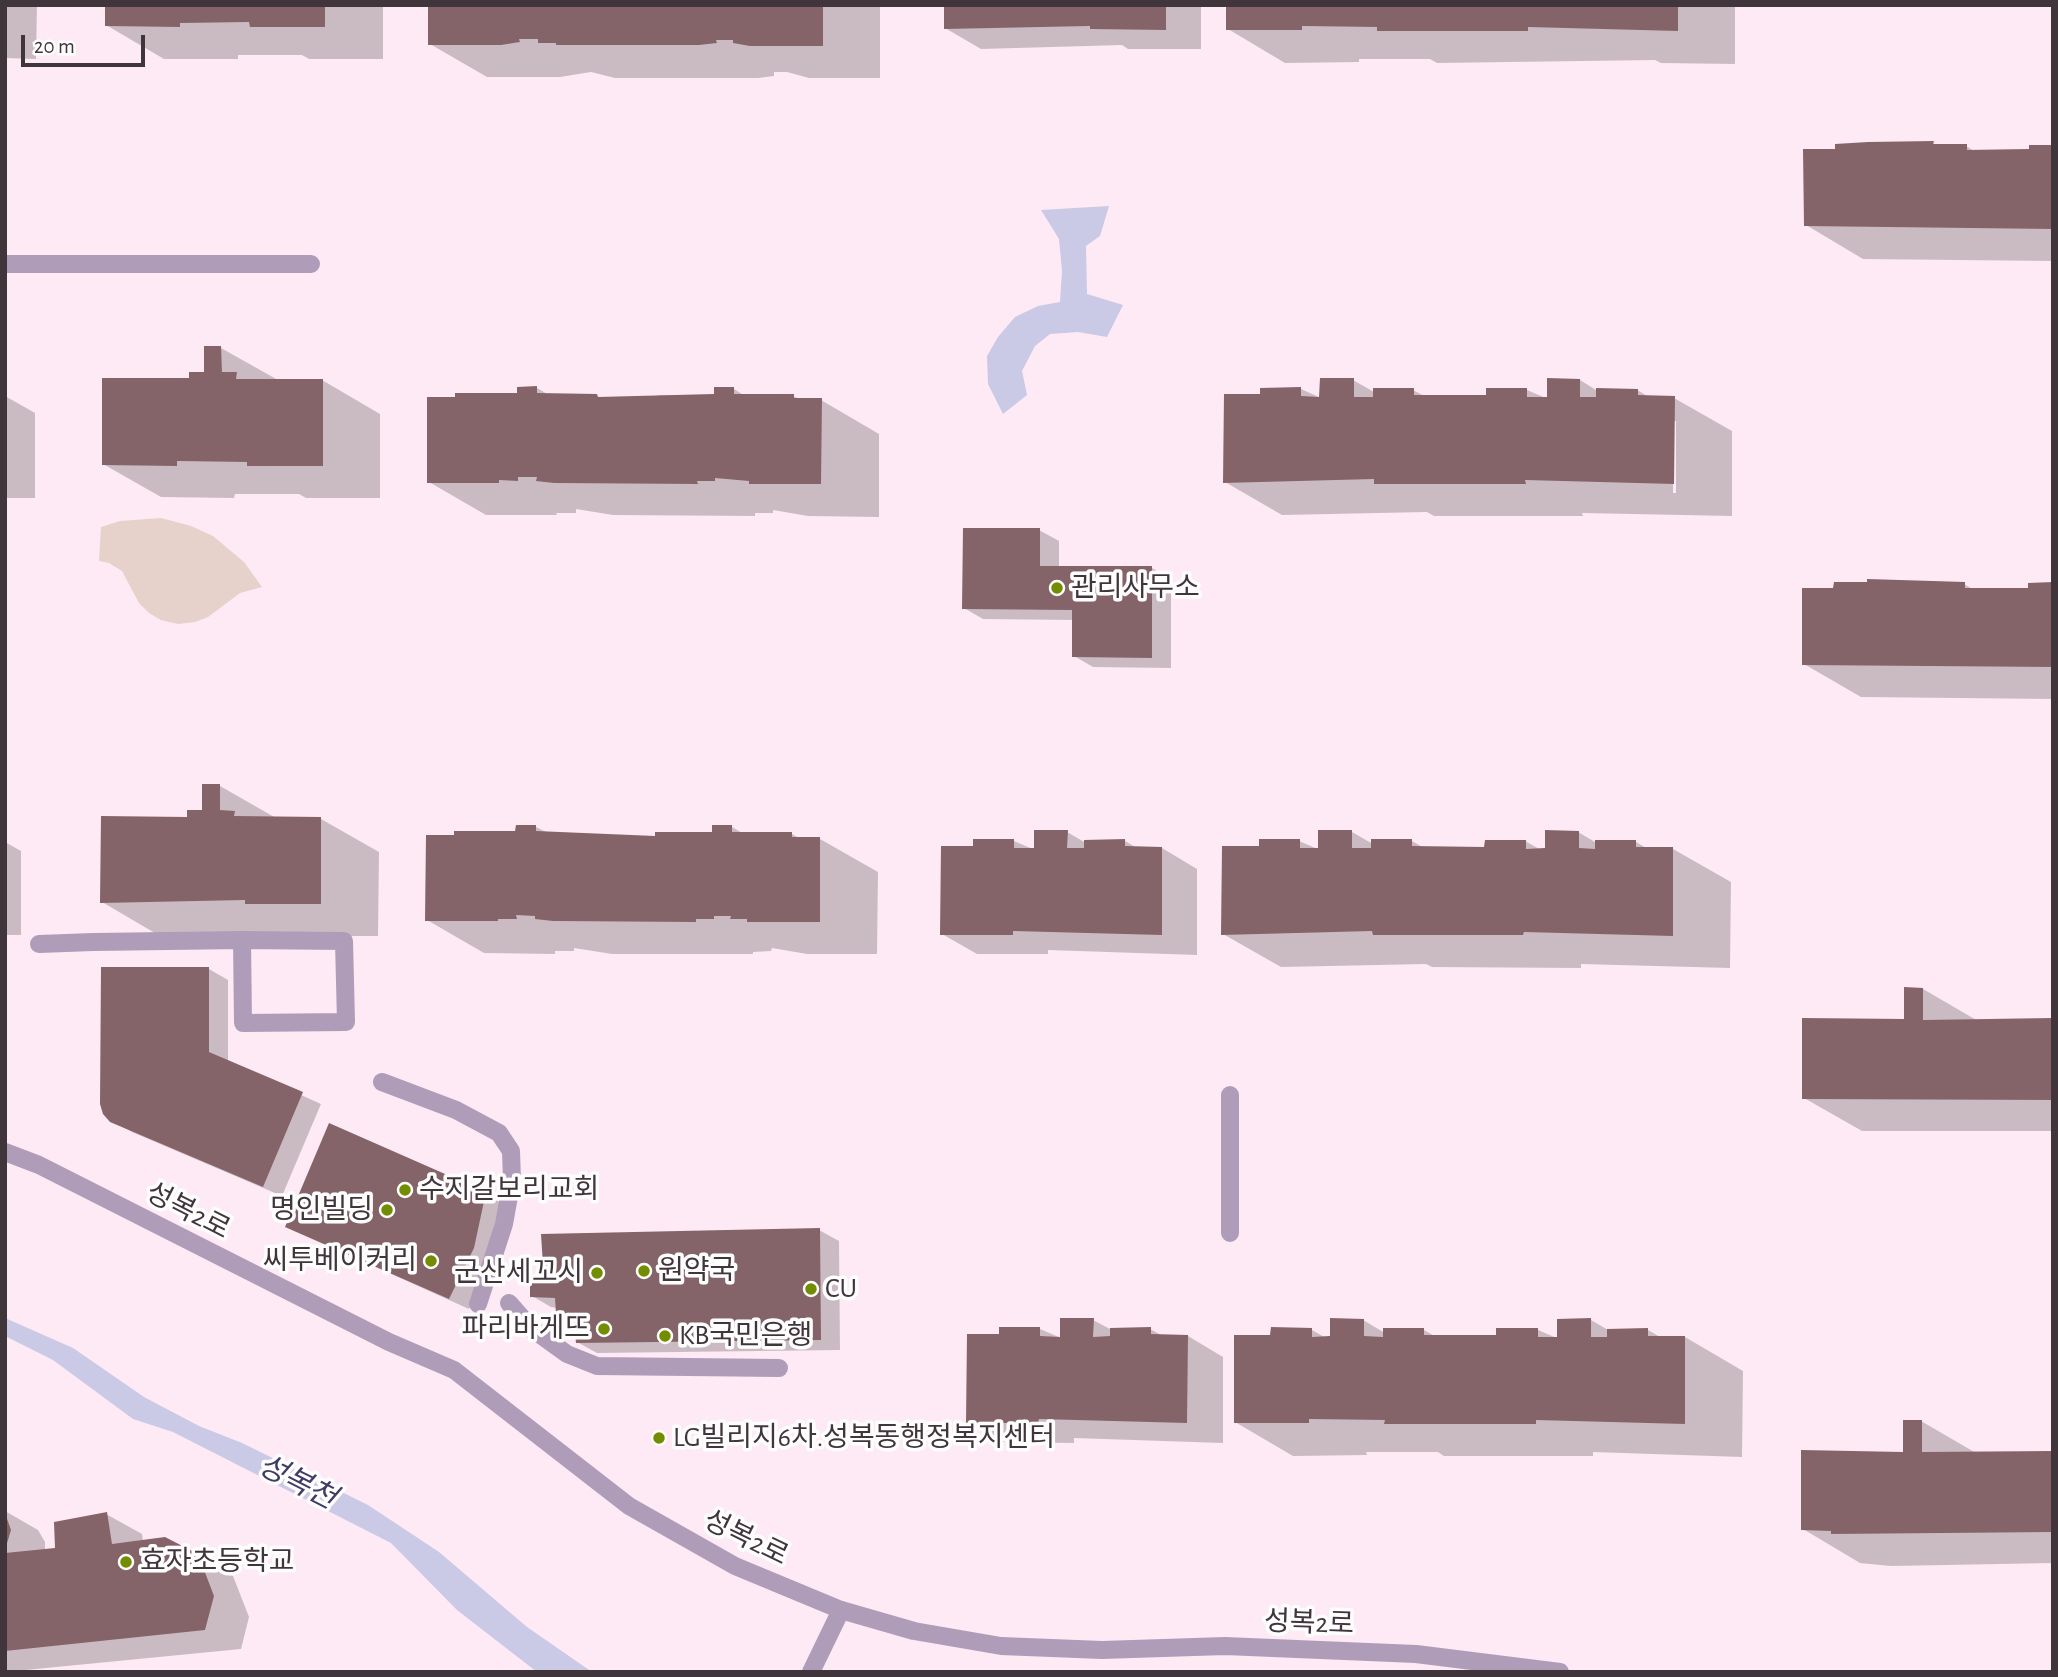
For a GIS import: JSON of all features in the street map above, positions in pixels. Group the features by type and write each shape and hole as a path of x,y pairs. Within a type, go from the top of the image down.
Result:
{"street":[{"path":"5,264 311,264"},
{"path":"39,944 242,940 344,941 346,1022 243,1023 242,940"},
{"path":"382,1082 456,1110 489,1127 499,1133 511,1151 512,1180 504,1224 478,1304"},
{"path":"1230,1096 1230,1233"},
{"name":"성복2로","path":"5,1152 39,1165 389,1342 454,1370 629,1506 735,1566 841,1610 914,1631 1000,1646 1102,1650 1225,1646 1416,1654 1559,1672"},
{"path":"509,1303 531,1328 567,1354 597,1366 779,1368"},
{"path":"811,1672 841,1610"}],"shaded area":[{"path":"161,518 191,526 213,536 244,562 262,587 240,593 208,617 195,622 178,624 161,620 149,613 139,603 122,571 109,563 99,561 101,527 120,521"}],"water":[{"path":"1109,206 1100,236 1086,246 1087,294 1123,305 1107,337 1078,332 1050,334 1035,346 1022,371 1027,395 1003,414 988,384 987,356 998,337 1015,317 1038,306 1060,302 1062,271 1059,239 1041,210"},
{"name":"성복천","path":"5,1318 73,1348 144,1397 199,1426 242,1443 368,1505 439,1552 527,1627 592,1672 537,1672 457,1610 391,1543 173,1432 133,1419 53,1360 5,1336"}],"building":[{"path":"105,5 325,5 325,27 250,27 249,22 180,23 180,27 105,26"},
{"path":"428,5 823,5 823,46 750,46 733,43 733,40 716,40 717,43 699,45 556,45 538,43 538,39 519,39 520,42 501,45 428,45"},
{"path":"944,5 1166,5 1166,30 1090,29 1090,26 944,29"},
{"path":"1226,5 1678,5 1678,31 1528,27 1528,31 1377,31 1377,27 1302,26 1302,30 1226,30"},
{"path":"1934,141 1933,144 1967,144 1967,150 2029,149 2029,145 2053,145 2053,229 1804,226 1803,149 1835,149 1835,144"},
{"path":"204,346 221,346 222,372 237,372 236,379 323,379 323,466 247,466 247,462 177,461 177,466 102,465 102,378 189,378 189,372 204,372"},
{"path":"1320,378 1354,378 1354,397 1373,397 1373,388 1414,388 1414,395 1486,395 1486,388 1527,388 1527,397 1547,397 1547,378 1580,379 1580,397 1596,397 1596,388 1638,389 1638,395 1675,396 1674,484 1525,480 1526,484 1374,484 1374,479 1223,483 1224,394 1260,394 1260,388 1301,387 1301,396 1319,397"},
{"path":"537,386 537,393 597,394 598,397 714,394 714,387 734,387 734,394 794,394 794,398 822,398 821,484 749,484 749,481 715,478 715,481 697,481 698,484 554,483 536,481 537,477 518,477 518,481 499,480 499,483 427,483 427,397 455,397 455,393 517,393 517,387"},
{"name":"관리사무소","path":"963,528 1040,528 1040,566 1152,566 1152,658 1072,657 1072,610 962,609"},
{"path":"1867,579 1965,582 1965,588 2028,588 2028,583 2053,582 2053,667 1802,665 1802,588 1833,588 1834,582 1867,582"},
{"path":"202,784 220,784 220,810 235,811 234,816 321,817 321,904 245,904 245,900 100,903 101,816 187,817 187,810 202,810"},
{"path":"516,825 536,825 536,831 655,836 655,832 712,832 712,825 732,825 732,832 792,832 792,837 820,837 820,922 747,922 747,919 730,919 731,916 696,919 696,922 553,921 516,915 517,919 498,921 425,921 426,835 454,835 454,831 515,831"},
{"path":"1034,830 1068,830 1067,848 1084,848 1084,840 1125,839 1125,846 1162,847 1162,935 1013,931 1013,935 940,935 941,846 973,846 973,839 1014,839 1014,848 1034,848"},
{"path":"1318,830 1352,830 1352,848 1371,848 1371,839 1412,839 1412,846 1484,847 1485,840 1526,840 1526,849 1545,848 1545,830 1579,831 1579,848 1595,849 1595,840 1636,840 1636,847 1673,847 1673,936 1524,932 1523,935 1373,935 1372,931 1221,935 1222,846 1259,846 1259,839 1300,839 1300,848 1318,848"},
{"path":"101,967 209,967 209,1052 303,1092 263,1187 110,1122 103,1114 100,1104"},
{"path":"1904,987 1923,988 1923,1020 2053,1018 2053,1100 1802,1099 1802,1018 1904,1019"},
{"name":"명인빌딩","path":"329,1123 486,1192 474,1248 449,1299 285,1227"},
{"path":"820,1228 821,1340 576,1343 573,1313 556,1314 555,1298 530,1297 530,1281 544,1281 541,1234"},
{"path":"1060,1318 1094,1318 1093,1337 1110,1336 1110,1328 1151,1327 1151,1334 1188,1335 1187,1423 1039,1419 1038,1423 966,1423 967,1334 999,1334 999,1327 1040,1327 1040,1336 1060,1337"},
{"path":"1330,1318 1364,1319 1364,1336 1383,1337 1383,1328 1424,1328 1424,1335 1496,1335 1496,1328 1538,1328 1538,1337 1557,1337 1557,1319 1591,1318 1591,1337 1607,1337 1607,1329 1648,1328 1648,1336 1685,1336 1685,1424 1536,1420 1536,1424 1384,1424 1385,1420 1309,1419 1309,1423 1234,1423 1234,1335 1270,1335 1271,1327 1312,1328 1312,1337 1330,1336"},
{"path":"1903,1420 1922,1420 1922,1452 2053,1451 2053,1532 1831,1534 1831,1531 1801,1530 1801,1450 1903,1452"},
{"name":"효자초등학교","path":"107,1512 112,1544 165,1537 198,1554 214,1596 205,1630 5,1651 5,1553 55,1548 54,1522"},
{"path":"5,1513 11,1530 5,1550"}],"place":[{"name":"관리사무소","path":"1057,588"},
{"name":"수지갈보리교회","path":"405,1190"},
{"name":"명인빌딩","path":"387,1210"},
{"name":"씨투베이커리","path":"431,1261"},
{"name":"원약국","path":"644,1271"},
{"name":"군산세꼬시","path":"597,1273"},
{"name":"CU","path":"811,1289"},
{"name":"파리바게뜨","path":"604,1329"},
{"name":"KB국민은행","path":"665,1336"},
{"name":"LG빌리지6차.성복동행정복지센터","path":"659,1438"},
{"name":"효자초등학교","path":"126,1562"}]}
